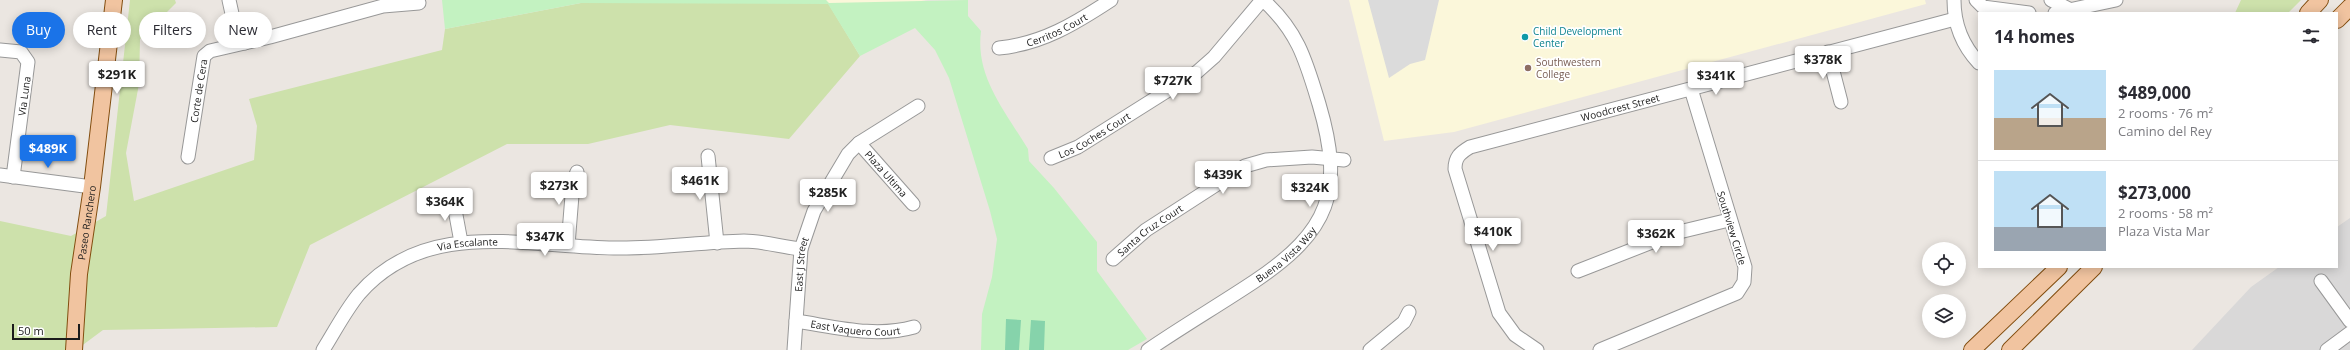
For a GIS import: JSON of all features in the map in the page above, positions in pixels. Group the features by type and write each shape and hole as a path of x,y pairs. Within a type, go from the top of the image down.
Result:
{"main road":[{"name":"Paseo Ranchero","path":"74,350 79,274 92,187 114,0"},
{"path":"2309,12 2320,0"},
{"path":"2338,19 2350,7"},
{"path":"1972,350 2057,268"},
{"path":"2010,350 2093,268"}],"street":[{"path":"229,0 232,12"},
{"name":"Cerritos Court","path":"999,48 1023,44 1059,32 1111,0"},
{"name":"Buena Vista Way","path":"1148,350 1214,309 1283,262 1300,246 1314,228 1326,203 1330,176 1330,158 1323,118 1310,73 1298,43 1278,14 1262,0"},
{"name":"Los Coches Court","path":"1051,158 1078,146 1197,72 1214,57 1262,0"},
{"path":"1954,0 1955,18 1962,39 1978,63"},
{"path":"1976,0 1983,7 2021,12"},
{"path":"2051,0 2069,9"},
{"path":"2059,12 2116,0"},
{"name":"Corte de Cera","path":"272,36 382,6 419,3"},
{"name":"Woodcrest Street","path":"1537,350 1515,335 1499,313 1454,169 1455,161 1459,154 1470,147 1955,18"},
{"name":"Corte de Cera","path":"188,157 204,56 210,52 226,48"},
{"name":"Via Luna","path":"0,50 21,52 28,62 6,176"},
{"path":"1828,52 1841,102"},
{"name":"Southview Circle","path":"1600,350 1740,290 1744,282 1746,272 1729,220 1692,89"},
{"name":"East J Street","path":"794,350 801,250 814,211 848,154 859,143 918,106"},
{"name":"Plaza Ultima","path":"859,143 913,204"},
{"path":"708,156 717,243"},
{"name":"Santa Cruz Court","path":"1112,259 1146,230 1245,166 1266,160 1330,158 1344,160"},
{"path":"568,245 573,183 577,172"},
{"path":"6,176 92,187"},
{"path":"453,198 461,242"},
{"path":"1578,272 1675,232 1729,220"},
{"name":"Via Escalante","path":"323,350 351,304 382,273 422,251 461,242 568,245 613,248 758,242 801,250"},
{"path":"2321,281 2350,321"},
{"path":"1370,350 1404,322 1409,312"},
{"name":"East Vaquero Court","path":"796,321 874,332 900,331 914,327"},
{"path":"2327,350 2350,333"}],"shaded area":[{"path":"826,0 927,0 910,3 828,3"},
{"name":"Southwestern College","path":"1349,0 1925,0 1926,4 1454,132 1384,141"},
{"path":"1368,0 1439,0 1425,60 1410,64 1389,78"},
{"path":"2350,218 2350,350 2192,350 2251,287 2278,268 2338,268 2338,226"}],"green space":[{"path":"130,0 175,0 176,3 167,12 139,12 139,84 126,153 134,201 254,160 257,126 249,99 442,50 445,29 581,3 828,3 860,56 789,139 670,125 588,144 507,144 310,245 277,327 103,330 76,350 0,350 0,221 71,236 106,216 125,48 131,48 131,12 129,12"},
{"path":"442,0 826,0 829,3 968,0 968,16 981,31 980,48 987,79 1001,107 1028,149 1029,161 1054,188 1097,242 1097,271 1147,339 1128,350 981,350 982,314 992,277 997,239 990,211 949,78 935,50 915,28 860,56 828,4 581,3 445,29"},
{"path":"2241,0 2301,0 2289,12 2235,12"},
{"path":"1006,319 1021,320 1019,350 1005,350"},
{"path":"1031,320 1045,321 1044,350 1029,350"}],"place":[{"name":"Child Development Center","path":"1525,37"},
{"name":"Southwestern College","path":"1528,68"}]}
